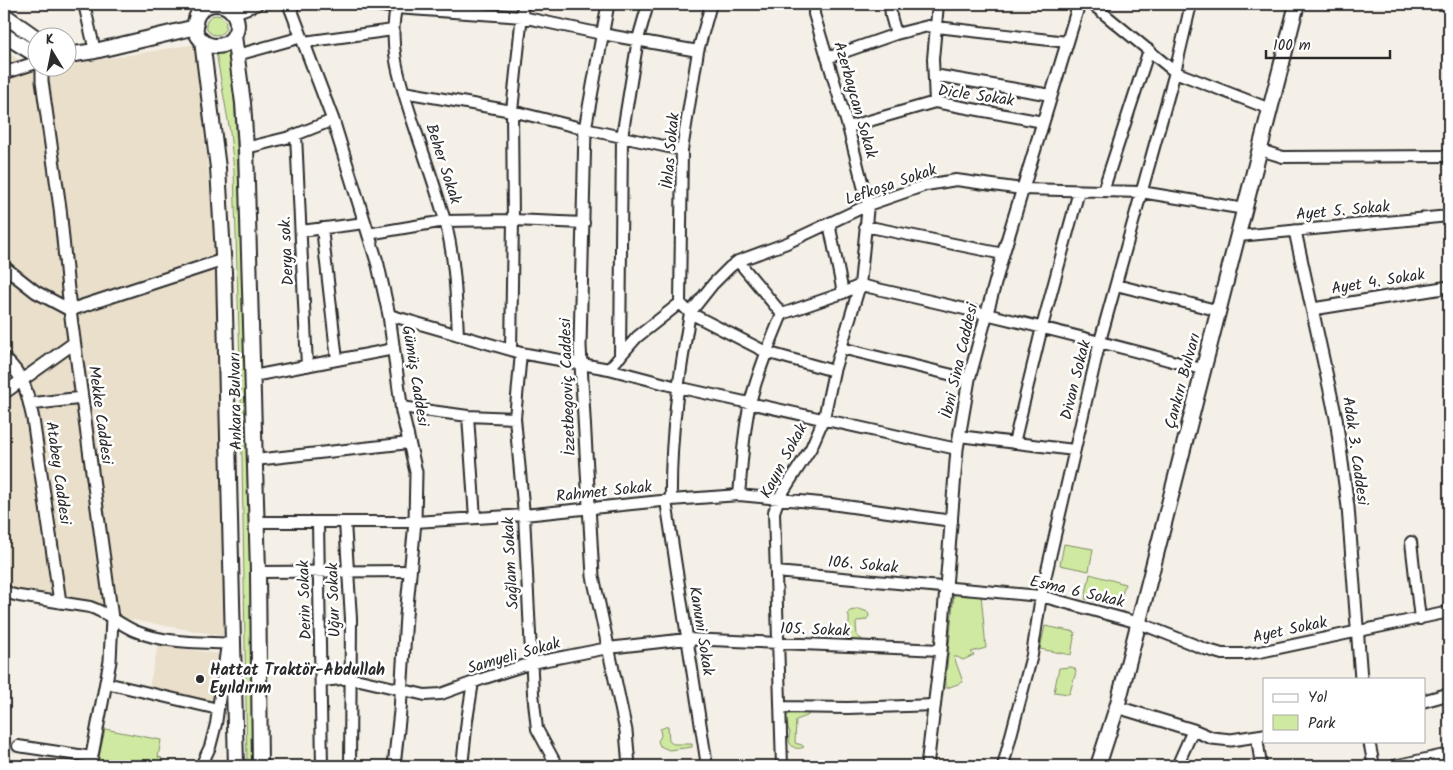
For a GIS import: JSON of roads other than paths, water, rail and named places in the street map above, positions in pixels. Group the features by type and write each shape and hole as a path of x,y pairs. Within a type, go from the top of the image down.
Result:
{"main road":[{"name":"Çankırı Bulvarı","path":"1098,766 1117,707 1139,623 1297,4"},
{"path":"78,53 95,50 196,16 208,6 218,5 229,8 237,25 234,36 227,44 211,46 202,41 197,32 196,16"},
{"path":"4,16 28,32"},
{"path":"4,35 28,50"},
{"name":"Ankara Bulvarı","path":"234,36 243,103 246,148 257,522 260,766"},
{"name":"Ankara Bulvarı","path":"202,41 218,168 223,260 230,644 236,766"}],"street":[{"path":"84,4 95,50"},
{"path":"229,8 257,4"},
{"name":"Gümüş Caddesi","path":"290,4 333,120 380,274 389,315 401,407 416,472 415,522 394,766"},
{"path":"369,4 522,18 698,51"},
{"path":"510,350 513,220 512,111 523,4"},
{"name":"İzzetbegoviç Caddesi","path":"608,4 585,129 580,317 581,365 593,576 626,731 629,766"},
{"path":"620,357 622,137 638,40 648,4"},
{"name":"İhlas Sokak","path":"680,303 682,150 698,51 711,4"},
{"name":"Azerbaycan Sokak","path":"814,4 814,14 848,127 868,205"},
{"path":"890,4 896,34"},
{"path":"935,102 933,58 938,4"},
{"name":"İbni Sina Caddesi","path":"927,766 941,650 959,436 969,379 1022,189 1079,4"},
{"path":"1092,4 1175,72 1270,109"},
{"name":"Divan Sokak","path":"1003,766 1032,655 1041,596 1100,341 1175,72 1191,4"},
{"name":"Beher Sokak","path":"397,6 393,30 396,63 445,221 456,277 458,335"},
{"path":"827,58 896,34 928,26 1067,42"},
{"path":"237,55 303,40 393,30"},
{"path":"1103,191 1149,50"},
{"path":"4,73 28,65"},
{"path":"934,75 1051,95"},
{"name":"Mekke Caddesi","path":"42,78 60,208 74,343 112,618 111,653 91,762"},
{"path":"404,92 512,111 682,150"},
{"name":"Dicle Sokak","path":"848,127 935,102 1043,122"},
{"path":"246,148 296,134 333,120"},
{"name":"Derya sok.","path":"296,134 307,366"},
{"path":"1260,150 1283,157 1449,159"},
{"name":"Lefkoşa Sokak","path":"690,313 719,278 738,261 787,243 868,205 926,185 956,180 1022,189 1142,192 1245,209"},
{"path":"1014,443 1042,327 1079,191"},
{"name":"Kayın Sokak","path":"782,766 774,512 779,498 811,448 824,418 834,370 860,285 868,205"},
{"name":"Ayet 5. Sokak","path":"1238,236 1449,216"},
{"path":"301,231 322,228 367,229 445,221 513,220 584,223"},
{"path":"829,223 843,293"},
{"path":"865,226 1003,254"},
{"path":"322,228 337,360"},
{"name":"Adak 3. Caddesi","path":"1295,231 1336,418 1348,507 1361,678"},
{"path":"4,268 36,292 70,310 223,260"},
{"path":"738,261 782,314"},
{"path":"739,496 744,435 750,403 766,352 782,314 843,293 860,285 987,313 1100,341 1204,370"},
{"path":"1116,285 1220,311"},
{"name":"Ayet 4. Sokak","path":"1313,309 1449,287"},
{"path":"609,369 637,337 680,303 690,313 766,352 834,370"},
{"name":"Kanuni Sokak","path":"690,313 677,387 669,501 706,766"},
{"path":"389,315 521,353 609,369 677,387 958,449"},
{"path":"4,392 74,343"},
{"path":"841,348 969,379"},
{"path":"253,376 394,349"},
{"name":"Sağlam Sokak","path":"521,353 515,418 524,515 533,693 537,729 557,766"},
{"name":"Atabey Caddesi","path":"4,358 15,368 22,379 30,404 60,602"},
{"path":"30,404 82,398"},
{"path":"401,407 468,416 515,418"},
{"path":"468,416 475,518"},
{"path":"959,436 1074,450"},
{"path":"255,460 409,443"},
{"name":"Rahmet Sokak","path":"257,522 415,522 524,515 739,496 831,504 952,521"},
{"name":"Derin Sokak","path":"318,522 322,766"},
{"name":"Uğur Sokak","path":"345,522 349,572 350,766"},
{"path":"1411,542 1420,619"},
{"path":"258,572 410,572"},
{"name":"106. Sokak","path":"776,572 947,588"},
{"name":"Esma 6 Sokak","path":"947,588 1041,596 1139,623"},
{"path":"4,590 19,596 90,607 99,610 127,627 154,637 190,642 230,644 213,738 201,766"},
{"name":"Ayet Sokak","path":"1139,623 1206,649 1233,655 1260,652 1449,612"},
{"name":"105. Sokak","path":"687,640 941,650"},
{"name":"Samyeli Sokak","path":"322,681 351,678 425,695 434,695 456,690 473,682 532,663 608,648 687,640"},
{"path":"462,766 473,682"},
{"path":"106,683 218,709"},
{"path":"1426,700 1449,694"},
{"path":"781,707 848,708 935,705"},
{"path":"1117,707 1193,730 1212,738 1231,740 1260,736 1262,766"},
{"path":"1177,766 1193,730"},
{"path":"1369,742 1374,766"},
{"path":"18,746 91,762"},
{"path":"1397,766 1449,754"}],"place":[{"name":"Hattat Traktör-Abdullah Eyıldırım","path":"200,679"}]}
